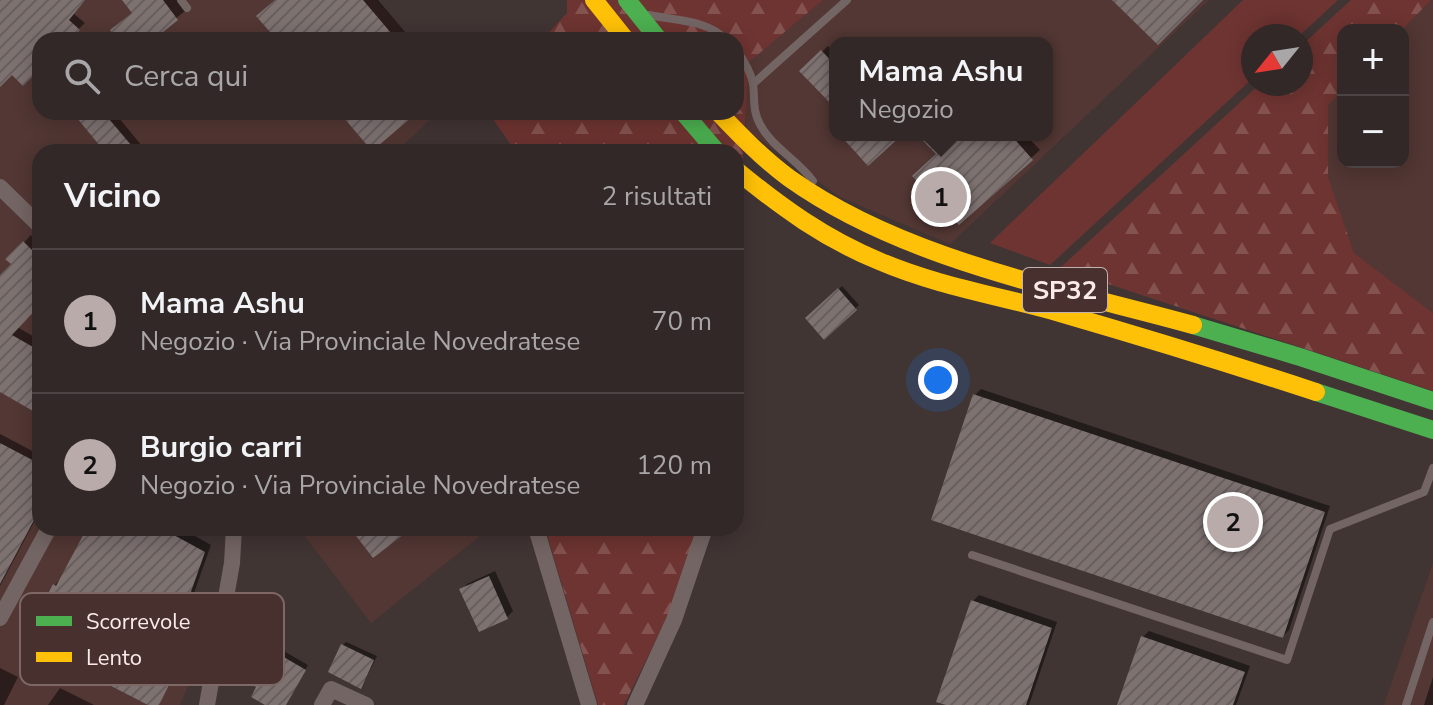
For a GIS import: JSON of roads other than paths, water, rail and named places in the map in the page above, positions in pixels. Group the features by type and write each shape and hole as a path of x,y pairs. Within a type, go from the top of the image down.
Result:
{"main road":[{"path":"594,0 620,32"},
{"path":"632,6 653,32"},
{"path":"689,120 707,144"},
{"name":"SP32","path":"726,120 762,157 821,200 881,231 957,260 1238,337 1433,401"},
{"name":"SP32","path":"744,177 819,232 880,262 942,283 1026,303 1181,348 1433,430"}],"street":[{"path":"0,187 32,218"},
{"path":"0,618 45,536"},
{"path":"227,593 234,536"},
{"path":"538,536 589,705"},
{"path":"635,705 674,620 702,536"},
{"path":"207,705 211,685"},
{"path":"322,705 331,689 366,705"}],"lane":[{"path":"753,84 847,0"},
{"path":"632,6 692,21 717,32"},
{"path":"744,62 753,84 758,123 804,168 819,189 821,200"},
{"path":"972,555 1287,660 1330,529 1424,492 1433,468"},
{"path":"1406,705 1433,622"}],"place":[{"name":"Mama Ashu","path":"941,197"},
{"name":"Burgio carri","path":"1233,522"}]}
